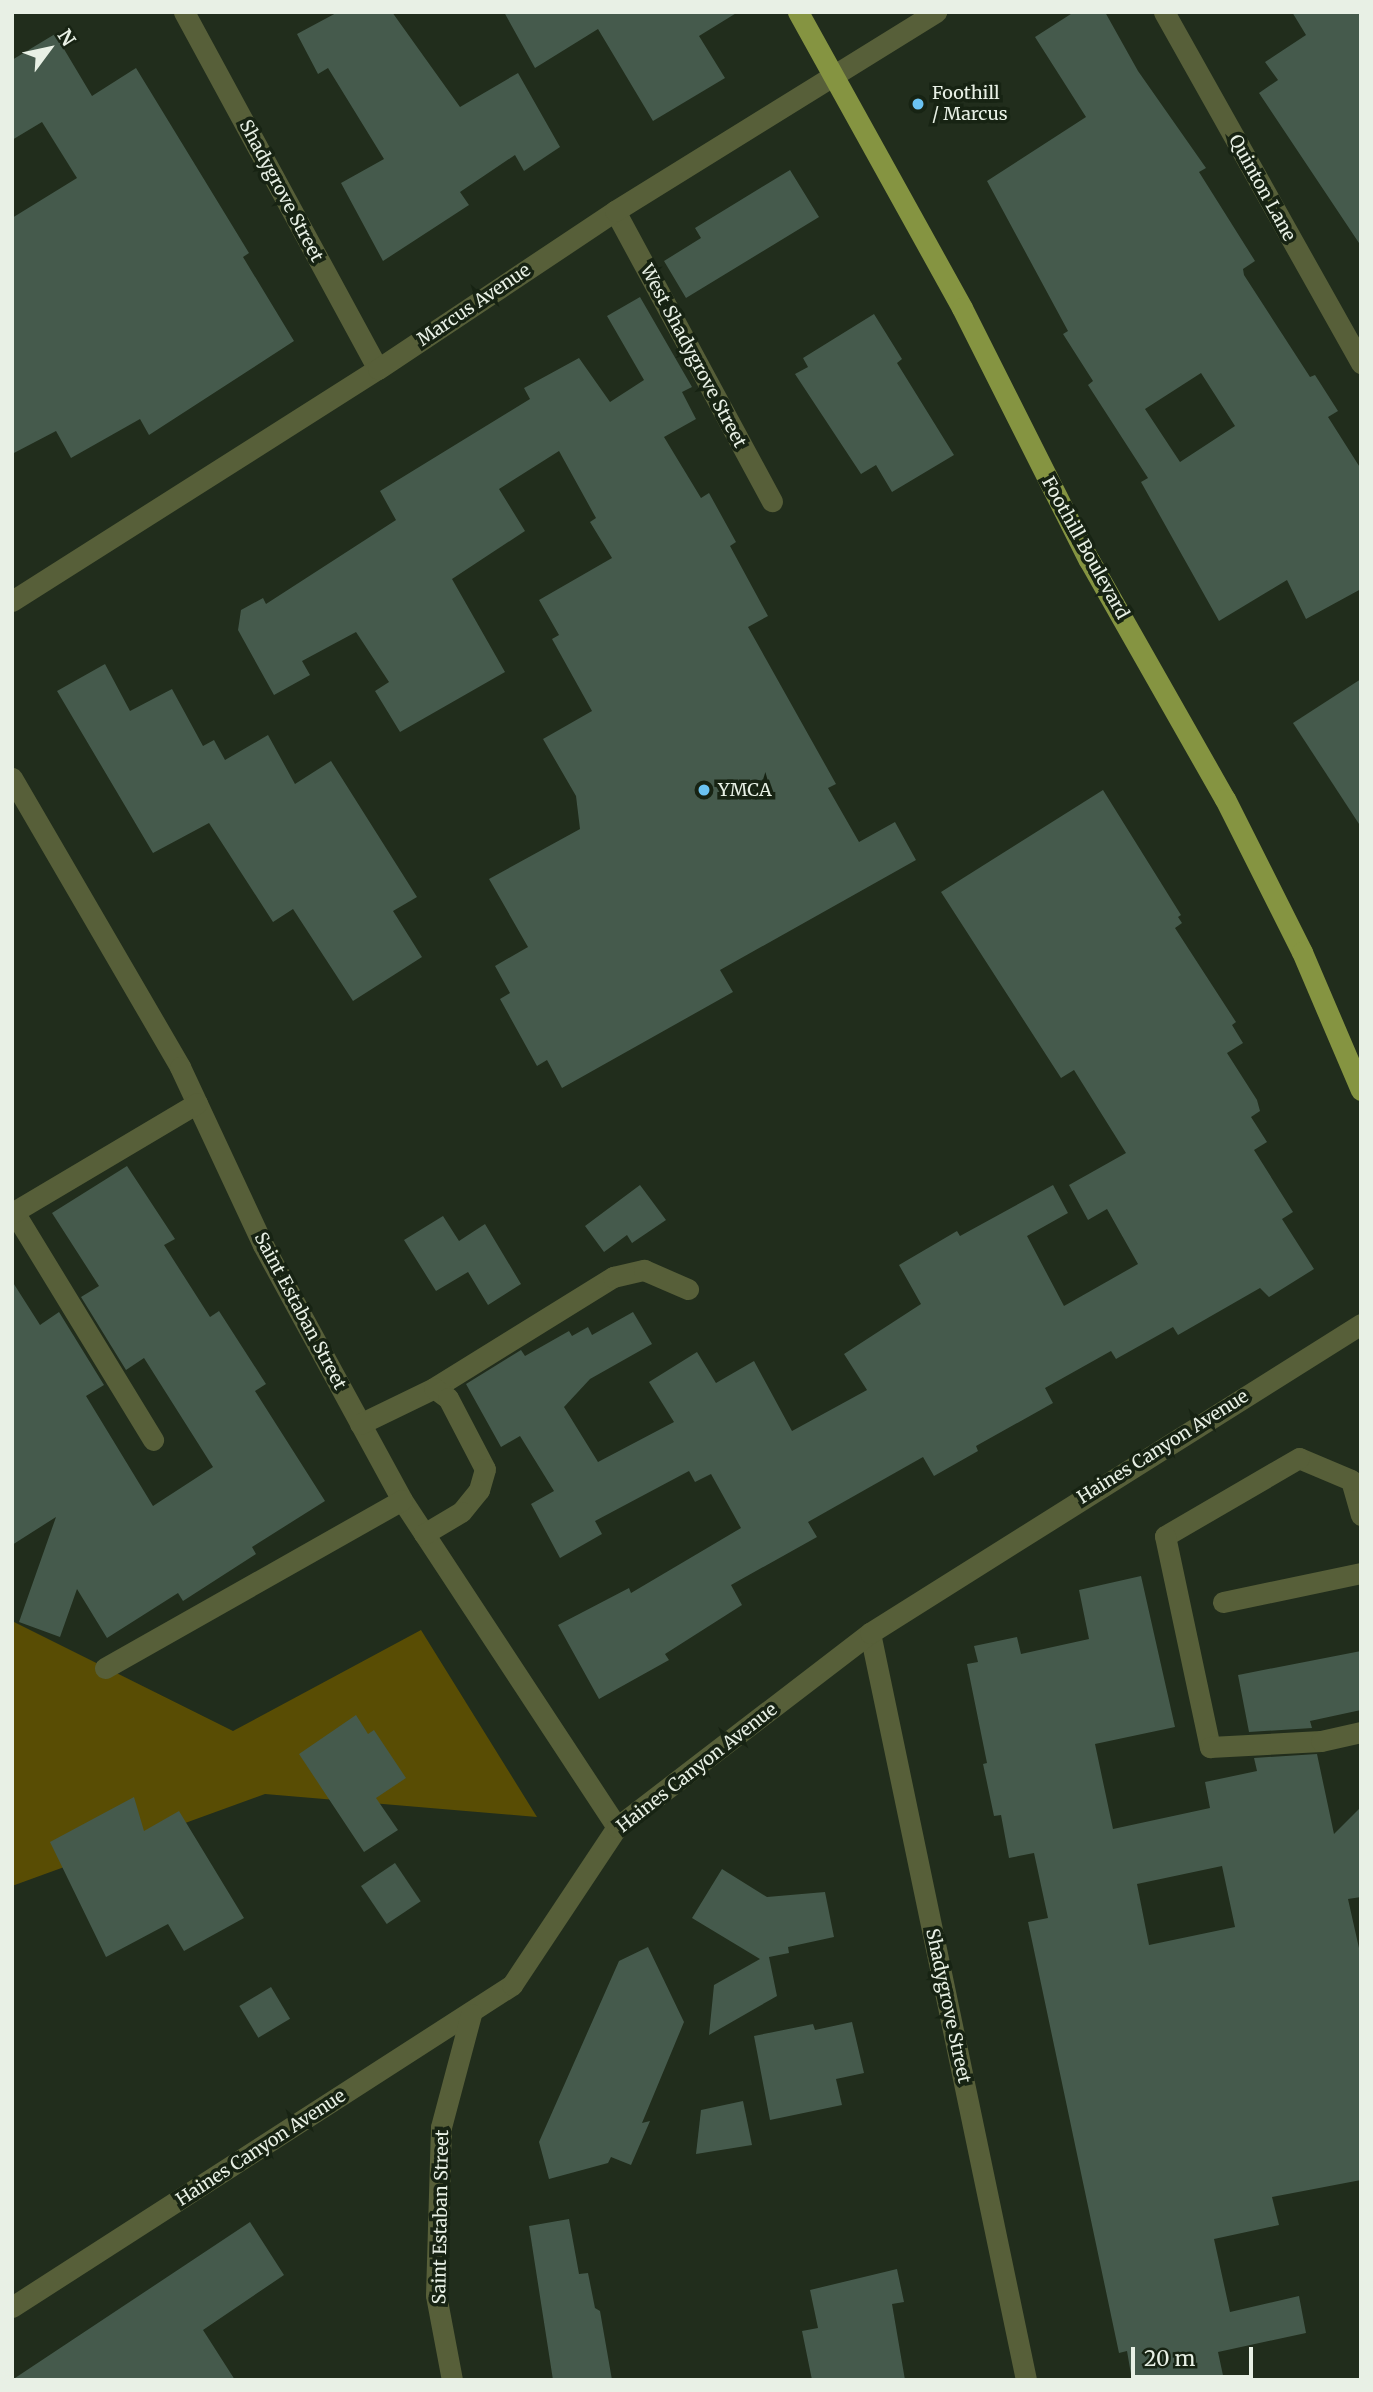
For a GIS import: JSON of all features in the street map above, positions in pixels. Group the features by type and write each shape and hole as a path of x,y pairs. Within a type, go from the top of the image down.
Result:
{"main road":[{"name":"Foothill Boulevard","path":"798,12 962,308 1089,560 1225,799 1302,952 1361,1090"}],"street":[{"name":"Shadygrove Street","path":"184,12 378,369"},
{"name":"Marcus Avenue","path":"12,601 378,369 615,211 936,12"},
{"name":"Quinton Lane","path":"1164,12 1361,363"},
{"name":"West Shadygrove Street","path":"615,211 772,501"},
{"name":"Saint Estaban Street","path":"12,778 180,1067 263,1245 402,1500 617,1828"},
{"path":"153,1440 13,1212 197,1103"},
{"path":"360,1424 434,1388 613,1277 643,1270 688,1289"},
{"name":"Haines Canyon Avenue","path":"12,2307 471,2014 512,1985 617,1828 870,1633 1361,1324"},
{"path":"424,1534 461,1512 480,1490 485,1469 448,1398 434,1388"},
{"path":"1361,1515 1351,1480 1299,1458 1166,1536 1210,1747 1321,1741 1361,1732"},
{"path":"105,1668 402,1500"},
{"path":"1223,1602 1361,1573"},
{"name":"Shadygrove Street","path":"870,1633 1026,2380"},
{"name":"Saint Estaban Street","path":"452,2380 436,2295 441,2127 471,2014"}],"shaded area":[{"path":"12,1621 233,1731 421,1630 537,1817 265,1794 12,1886"}],"building":[{"path":"338,12 392,12 460,107 518,73 560,147 524,171 515,155 460,192 469,205 383,261 341,183 384,159 328,68 318,74 297,34"},
{"path":"504,12 738,12 699,36 725,78 653,121 598,29 535,68"},
{"path":"1074,12 1105,12 1138,71 1206,168 1199,172 1255,261 1243,269 1244,275 1310,377 1315,375 1338,411 1328,417 1361,469 1361,589 1306,619 1287,580 1219,621 1141,482 1148,478 1088,385 1093,381 1063,334 1068,331 987,181 1086,117 1035,37","holes":["1201,373 1235,426 1180,462 1145,409"]},
{"path":"1292,12 1361,12 1361,246 1259,93 1278,80 1265,62 1306,35"},
{"path":"55,34 92,96 136,68 249,253 243,257 294,341 149,435 140,419 71,458 56,431 12,454 12,218 77,178 42,122 12,140 12,60"},
{"path":"790,170 819,217 686,298 664,261 701,238 695,228"},
{"name":"YMCA","path":"640,297 692,387 682,392 696,419 664,437 701,498 709,493 736,542 730,546 768,616 748,627 836,784 828,788 859,842 895,822 916,860 720,970 733,992 562,1088 547,1060 537,1066 500,999 510,993 495,966 528,947 489,879 580,829 576,796 543,739 592,711 552,639 559,635 539,600 612,558 590,522 596,518 559,451 499,489 525,531 452,579 505,672 400,732 375,691 389,682 356,632 302,661 310,675 274,695 238,630 241,610 263,598 266,604 396,520 380,491 530,399 524,388 579,358 610,402 644,380 607,316"},
{"path":"874,314 902,359 897,363 954,455 892,492 876,465 861,474 795,374 808,367 803,358"},
{"path":"105,664 130,711 172,689 203,746 214,740 225,760 268,735 295,784 331,761 417,897 393,911 422,957 353,1001 293,909 273,922 209,823 153,853 57,691"},
{"path":"1361,679 1361,827 1293,723"},
{"path":"1103,790 1181,915 1178,917 1182,923 1175,928 1236,1022 1232,1025 1243,1043 1227,1053 1257,1100 1260,1111 1251,1117 1267,1142 1254,1150 1293,1212 1282,1219 1314,1269 1269,1297 1260,1288 1178,1335 1173,1327 1116,1359 1111,1351 1045,1388 1053,1403 976,1446 978,1451 934,1476 923,1457 808,1522 817,1537 731,1585 742,1605 665,1654 669,1660 599,1699 558,1625 629,1588 631,1593 741,1528 711,1474 695,1482 689,1471 595,1521 602,1534 560,1558 531,1504 554,1491 520,1436 501,1447 466,1384 521,1350 525,1356 569,1331 572,1336 588,1327 592,1335 633,1312 652,1344 590,1379 564,1407 598,1462 674,1422 649,1382 697,1352 716,1383 754,1361 792,1431 867,1390 844,1354 921,1304 899,1265 957,1231 960,1236 1053,1185 1068,1213 1027,1236 1064,1306 1138,1264 1107,1209 1088,1220 1069,1185 1126,1153 1074,1070 1061,1078 941,892"},
{"path":"127,1166 175,1239 164,1245 210,1317 219,1311 266,1384 255,1391 325,1501 252,1547 256,1554 183,1601 178,1593 107,1638 77,1589 60,1637 19,1622 56,1517 12,1545 12,1281 40,1325 59,1312 104,1385 86,1396 153,1506 213,1467 144,1358 126,1370 81,1297 99,1286 52,1213"},
{"path":"640,1185 666,1220 632,1243 627,1235 604,1252 585,1226"},
{"path":"443,1216 459,1241 485,1224 521,1284 488,1305 468,1272 436,1291 404,1240"},
{"path":"1141,1576 1175,1727 1095,1744 1113,1829 1210,1808 1205,1782 1257,1771 1254,1758 1317,1754 1334,1834 1361,1807 1361,1897 1348,1899 1361,1957 1361,2180 1272,2197 1279,2225 1214,2239 1230,2312 1299,2296 1306,2333 1218,2352 1224,2380 1132,2380 1127,2351 1119,2353 1028,1922 1048,1918 1034,1853 1009,1858 1001,1815 994,1816 983,1764 987,1763 967,1664 978,1662 974,1646 1017,1637 1021,1654 1089,1639 1079,1590","holes":["1222,1866 1235,1927 1149,1945 1137,1884"]},
{"path":"1361,1651 1361,1710 1310,1721 1312,1728 1249,1732 1238,1675"},
{"path":"356,1715 368,1734 374,1730 406,1778 376,1798 398,1830 364,1852 299,1754"},
{"path":"134,1797 144,1831 179,1811 244,1918 184,1951 168,1924 106,1957 50,1842"},
{"path":"395,1863 421,1901 387,1924 361,1886"},
{"path":"722,1869 767,1897 825,1892 834,1937 788,1947 789,1953 769,1957 777,1996 709,2035 714,1985 760,1959 692,1918"},
{"path":"648,1947 684,2022 642,2123 650,2121 631,2165 611,2157 608,2163 549,2179 539,2142 619,1961"},
{"path":"271,1987 290,2019 258,2038 239,2006"},
{"path":"852,2022 864,2073 836,2079 842,2105 770,2120 754,2036 813,2024 815,2030"},
{"path":"743,2101 752,2145 696,2154 701,2110"},
{"path":"569,2219 579,2274 588,2273 595,2308 600,2311 612,2380 553,2380 529,2226"},
{"path":"250,2222 284,2275 203,2330 235,2380 12,2380"},
{"path":"897,2269 904,2302 892,2304 905,2380 812,2380 802,2331 818,2328 810,2290"}],"place":[{"name":"Foothill / Marcus","path":"918,104"},
{"name":"YMCA","path":"704,790"}]}
